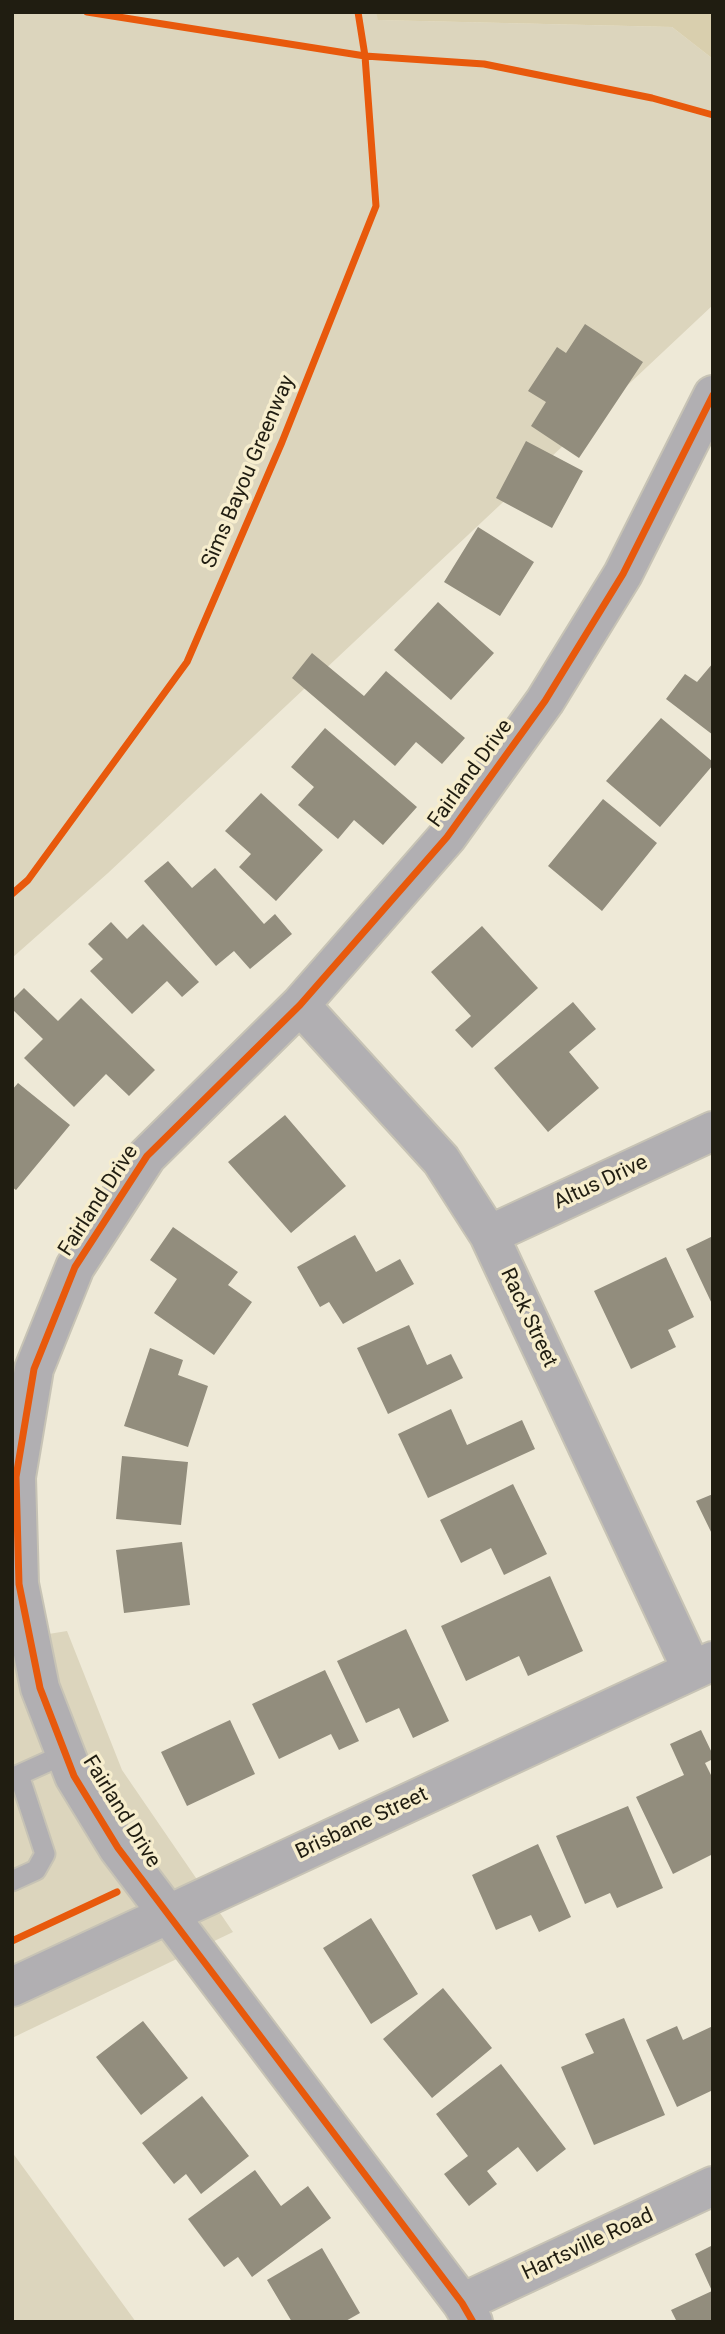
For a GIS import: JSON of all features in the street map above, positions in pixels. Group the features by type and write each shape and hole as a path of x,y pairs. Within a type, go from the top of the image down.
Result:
{"street":[{"name":"Fairland Drive","path":"468,2312 118,1848 74,1776 40,1688 19,1584 16,1477 34,1369 75,1268 147,1156 300,1005 447,837 545,701 623,573 709,410"},
{"name":"Rack Street","path":"300,1005 441,1160 489,1235 702,1666"},
{"name":"Altus Drive","path":"489,1235 713,1131"},
{"name":"Brisbane Street","path":"12,1987 702,1666"},
{"name":"Hartsville Road","path":"468,2312 713,2186"}],"lane":[{"path":"12,1881 36,1870 45,1854 16,1776 65,1754"}],"shaded area":[{"path":"12,12 376,12 379,20 672,27 713,59 713,305 108,873 12,958"},
{"path":"376,12 713,12 713,59 672,27 378,20"},
{"path":"67,1631 122,1770 233,1932 12,2038 12,1640"},
{"path":"12,2152 136,2322 12,2322"}],"building":[{"path":"585,324 643,362 579,458 531,426 546,402 528,391 557,347 566,353"},
{"path":"526,441 583,471 552,528 496,498"},
{"path":"478,527 534,562 500,616 444,582"},
{"path":"438,602 494,653 451,700 394,650"},
{"path":"312,653 364,696 386,671 465,738 442,764 416,742 395,766 292,678"},
{"path":"713,663 713,735 666,699 685,674 697,682"},
{"path":"661,718 713,762 713,765 660,827 606,781"},
{"path":"325,728 417,807 383,845 354,820 338,839 298,805 314,787 291,767"},
{"path":"261,793 323,850 276,901 239,867 251,854 225,831"},
{"path":"603,799 657,843 602,911 548,866"},
{"path":"168,861 192,888 215,868 264,924 275,914 292,934 250,969 234,951 216,966 144,881"},
{"path":"111,922 127,939 143,924 199,982 182,997 167,981 132,1014 90,971 103,959 88,944"},
{"path":"482,926 538,988 472,1048 455,1030 471,1016 431,972"},
{"path":"24,988 58,1021 81,998 155,1070 129,1096 106,1074 74,1107 24,1058 43,1039 12,1009 12,1000"},
{"path":"573,1002 596,1029 569,1052 599,1088 548,1132 494,1068"},
{"path":"18,1083 70,1125 16,1190 12,1187 12,1090"},
{"path":"285,1115 346,1186 291,1233 228,1162"},
{"path":"173,1227 238,1272 228,1285 252,1302 214,1355 154,1313 177,1279 150,1260"},
{"path":"355,1235 376,1272 400,1259 414,1284 343,1324 329,1302 320,1307 297,1267"},
{"path":"713,1236 713,1306 686,1249"},
{"path":"666,1257 694,1317 668,1330 676,1347 631,1369 594,1291"},
{"path":"409,1325 427,1365 451,1354 463,1378 388,1414 357,1348"},
{"path":"150,1348 183,1360 178,1375 208,1386 188,1447 124,1426"},
{"path":"451,1409 467,1445 522,1420 535,1449 428,1498 398,1434"},
{"path":"122,1456 188,1462 181,1525 116,1519"},
{"path":"513,1484 547,1554 504,1575 491,1548 461,1563 440,1520"},
{"path":"713,1494 713,1536 696,1501"},
{"path":"182,1542 190,1605 124,1613 116,1550"},
{"path":"550,1576 583,1651 528,1676 519,1656 466,1681 441,1626"},
{"path":"406,1629 449,1721 413,1738 399,1708 366,1723 337,1661"},
{"path":"325,1670 359,1741 339,1750 331,1734 279,1759 252,1704"},
{"path":"230,1720 255,1774 187,1806 161,1752"},
{"path":"701,1730 713,1755 713,1759 705,1763 713,1779 713,1854 673,1874 636,1797 684,1775 670,1744"},
{"path":"628,1806 663,1888 617,1908 610,1893 585,1904 556,1836"},
{"path":"538,1844 571,1917 539,1932 531,1915 496,1930 472,1875"},
{"path":"371,1918 418,1994 371,2024 323,1948"},
{"path":"443,1988 492,2048 432,2098 383,2039"},
{"path":"624,2018 665,2115 594,2145 561,2067 594,2053 585,2034"},
{"path":"143,2021 188,2078 141,2115 96,2057"},
{"path":"677,2026 683,2040 713,2026 713,2090 677,2107 646,2040"},
{"path":"501,2064 566,2149 537,2172 518,2147 487,2171 497,2184 469,2206 444,2174 468,2156 436,2114"},
{"path":"202,2096 249,2156 201,2194 186,2174 174,2184 142,2143"},
{"path":"255,2170 281,2206 308,2186 331,2218 252,2277 238,2257 224,2267 188,2219"},
{"path":"713,2245 713,2322 677,2322 671,2310 712,2291 695,2254"},
{"path":"322,2248 360,2313 344,2322 292,2322 267,2280"}],"cycle path":[{"path":"87,12 365,56 484,64 652,98 713,115"},
{"name":"Sims Bayou Greenway","path":"12,894 28,880 187,662 282,442 376,206 365,56 358,12"},
{"path":"473,2322 462,2303 118,1848 74,1776 40,1688 19,1584 16,1477 34,1369 75,1267 147,1156 300,1005 447,837 545,701 623,574 713,395"},
{"path":"12,1941 117,1892"}]}
